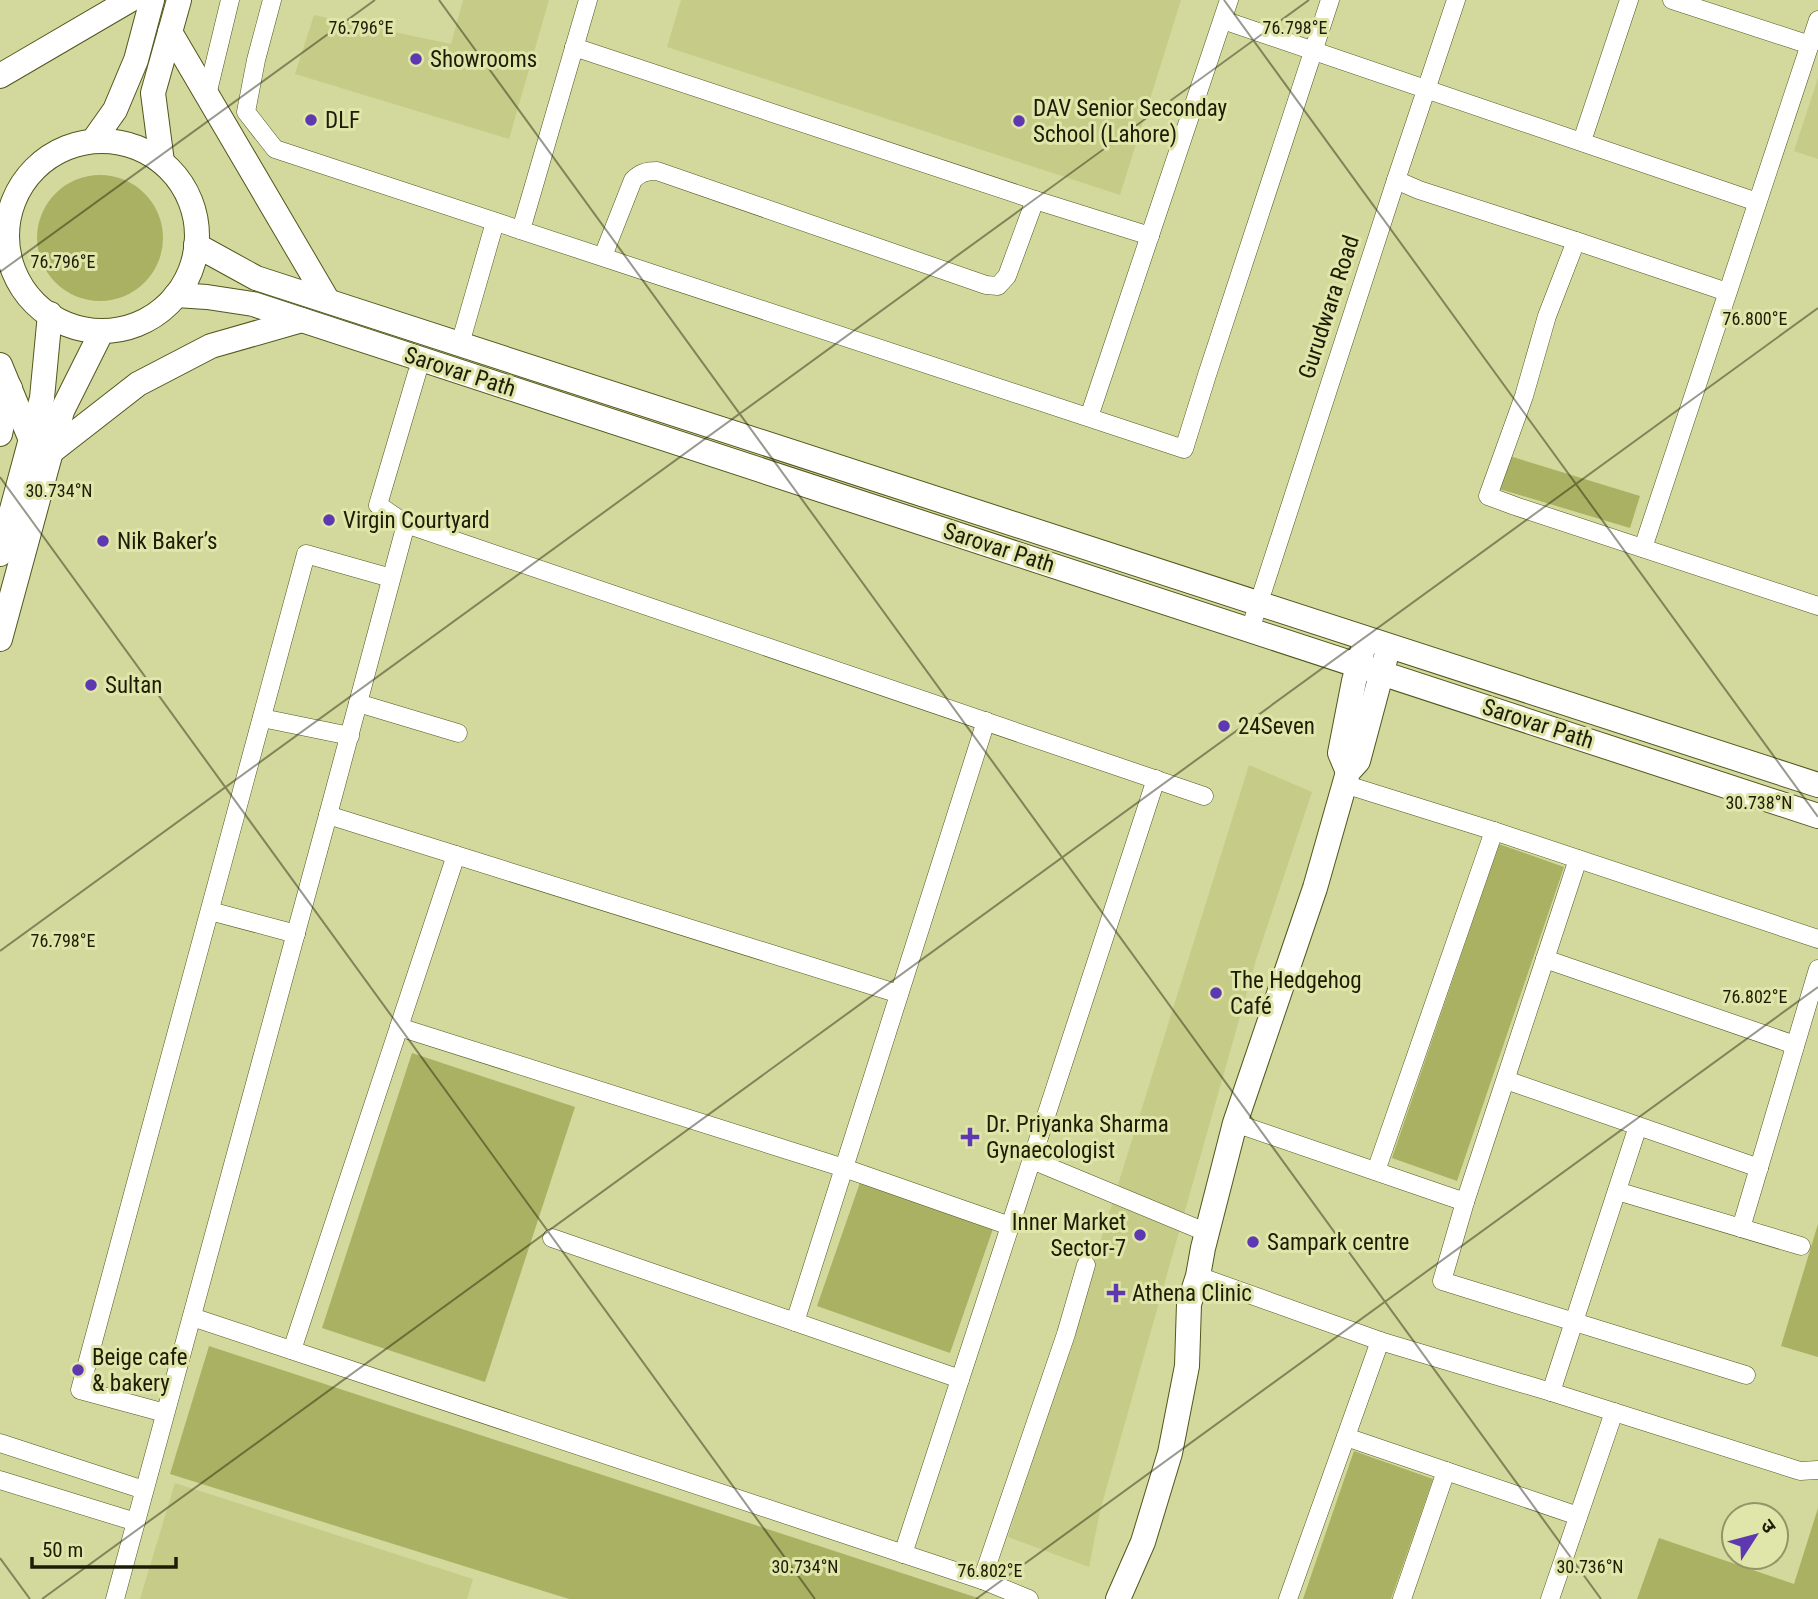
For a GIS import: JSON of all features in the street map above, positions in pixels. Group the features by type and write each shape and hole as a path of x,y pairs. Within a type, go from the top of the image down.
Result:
{"main road":[{"path":"0,76 108,7 130,0"},
{"path":"93,141 115,110 136,60 152,0"},
{"path":"162,162 153,93 179,0"},
{"path":"170,32 328,301"},
{"path":"93,141 116,141 141,149 162,162 184,189 197,229 197,245 188,277 176,295 164,308 140,323 122,329 89,330 62,323 35,304 13,271 3,242 9,186 40,163 77,143 93,141"},
{"name":"Sarovar Path","path":"197,245 256,278 1818,785"},
{"name":"Sarovar Path","path":"176,295 253,304 1818,816"},
{"path":"0,639 41,446 42,398 50,314"},
{"path":"41,446 138,384 211,346 302,320"},
{"path":"0,554 41,446 62,411 102,331"},
{"path":"0,365 41,446"},
{"path":"0,434 10,388"},
{"path":"1118,1599 1143,1542 1170,1453 1187,1366 1189,1304 1235,1123 1315,888 1346,778 1358,761 1370,669 1378,642"}],"street":[{"path":"207,95 230,0"},
{"path":"272,0 246,112 275,149 1184,449 1330,0"},
{"path":"521,230 587,0"},
{"path":"1088,417 1230,0"},
{"name":"Gurudwara Road","path":"1250,630 1456,0"},
{"path":"1581,141 1629,0"},
{"path":"1672,0 1810,45"},
{"path":"1223,20 1757,202"},
{"path":"1643,548 1818,20"},
{"path":"574,47 1150,236"},
{"path":"603,256 633,180 647,172 657,172 986,285 998,286 1007,276 1035,200"},
{"path":"1396,180 1419,190 1727,292"},
{"path":"460,344 495,222"},
{"path":"1576,241 1547,316 1524,396 1488,496 1818,606"},
{"path":"417,373 378,505 406,524 1204,796"},
{"path":"115,1599 406,524"},
{"path":"165,1413 80,1390 306,554 391,578"},
{"path":"358,703 458,733"},
{"path":"262,718 350,736"},
{"path":"795,1322 986,722"},
{"path":"1346,778 1493,831 1818,939"},
{"path":"903,1554 1156,779"},
{"path":"328,815 899,994"},
{"path":"1376,1171 1493,831"},
{"path":"292,1350 456,855"},
{"path":"1578,859 1465,1202 1442,1281 1746,1376"},
{"path":"210,911 296,934"},
{"path":"1545,959 1796,1045"},
{"path":"1741,1228 1818,969"},
{"path":"399,1027 844,1168 1010,1226"},
{"path":"1506,1080 1759,1168"},
{"path":"1235,1123 1465,1202"},
{"path":"1551,1392 1638,1126"},
{"path":"1032,1160 1208,1233"},
{"path":"1617,1191 1801,1246"},
{"path":"552,1238 960,1379"},
{"path":"982,1580 1066,1334 1086,1265"},
{"path":"1198,1276 1380,1341 1800,1471 1818,1470"},
{"path":"192,1317 982,1580 1029,1599"},
{"path":"1288,1599 1380,1341"},
{"path":"1550,1599 1614,1412"},
{"path":"1346,1437 1578,1516"},
{"path":"0,1443 144,1490"},
{"path":"1402,1599 1446,1471"},
{"path":"0,1480 136,1522"}],"shaded area":[{"name":"Showrooms","path":"463,0 549,0 509,139 295,74 314,15 451,44"},
{"name":"DAV Senior Seconday School (Lahore)","path":"681,0 1181,0 1120,195 667,47"},
{"path":"1818,78 1818,159 1794,151"},
{"path":"100,175 124,180 144,194 158,214 163,238 158,262 144,282 124,296 100,301 76,296 56,282 42,262 37,238 42,214 56,194 76,180"},
{"path":"1503,454 1640,496 1630,528 1493,487"},
{"name":"Inner Market Sector-7","path":"1249,765 1312,792 1256,960 1100,1511 1089,1567 1008,1537"},
{"path":"1499,844 1564,867 1457,1181 1392,1158"},
{"path":"412,1053 575,1107 485,1382 322,1328"},
{"path":"863,1174 996,1220 950,1353 817,1306"},
{"path":"1818,1224 1818,1357 1781,1346"},
{"path":"209,1346 981,1599 569,1599 170,1474"},
{"path":"1354,1451 1433,1479 1391,1599 1303,1599"},
{"path":"175,1483 473,1579 467,1599 140,1599"},
{"path":"1818,1508 1818,1599 1637,1599 1659,1538 1720,1559 1720,1571 1756,1571 1794,1584"}],"place":[{"name":"Showrooms","path":"416,59"},
{"name":"DLF","path":"311,120"},
{"name":"DAV Senior Seconday School (Lahore)","path":"1019,121"},
{"name":"Virgin Courtyard","path":"329,520"},
{"name":"Nik Baker’s","path":"103,541"},
{"name":"Sultan","path":"91,685"},
{"name":"24Seven","path":"1224,726"},
{"name":"The Hedgehog Café","path":"1216,993"},
{"name":"Dr. Priyanka Sharma Gynaecologist","path":"970,1137"},
{"name":"Inner Market Sector-7","path":"1140,1235"},
{"name":"Sampark centre","path":"1253,1242"},
{"name":"Athena Clinic","path":"1116,1293"},
{"name":"Beige cafe & bakery","path":"78,1370"}]}
